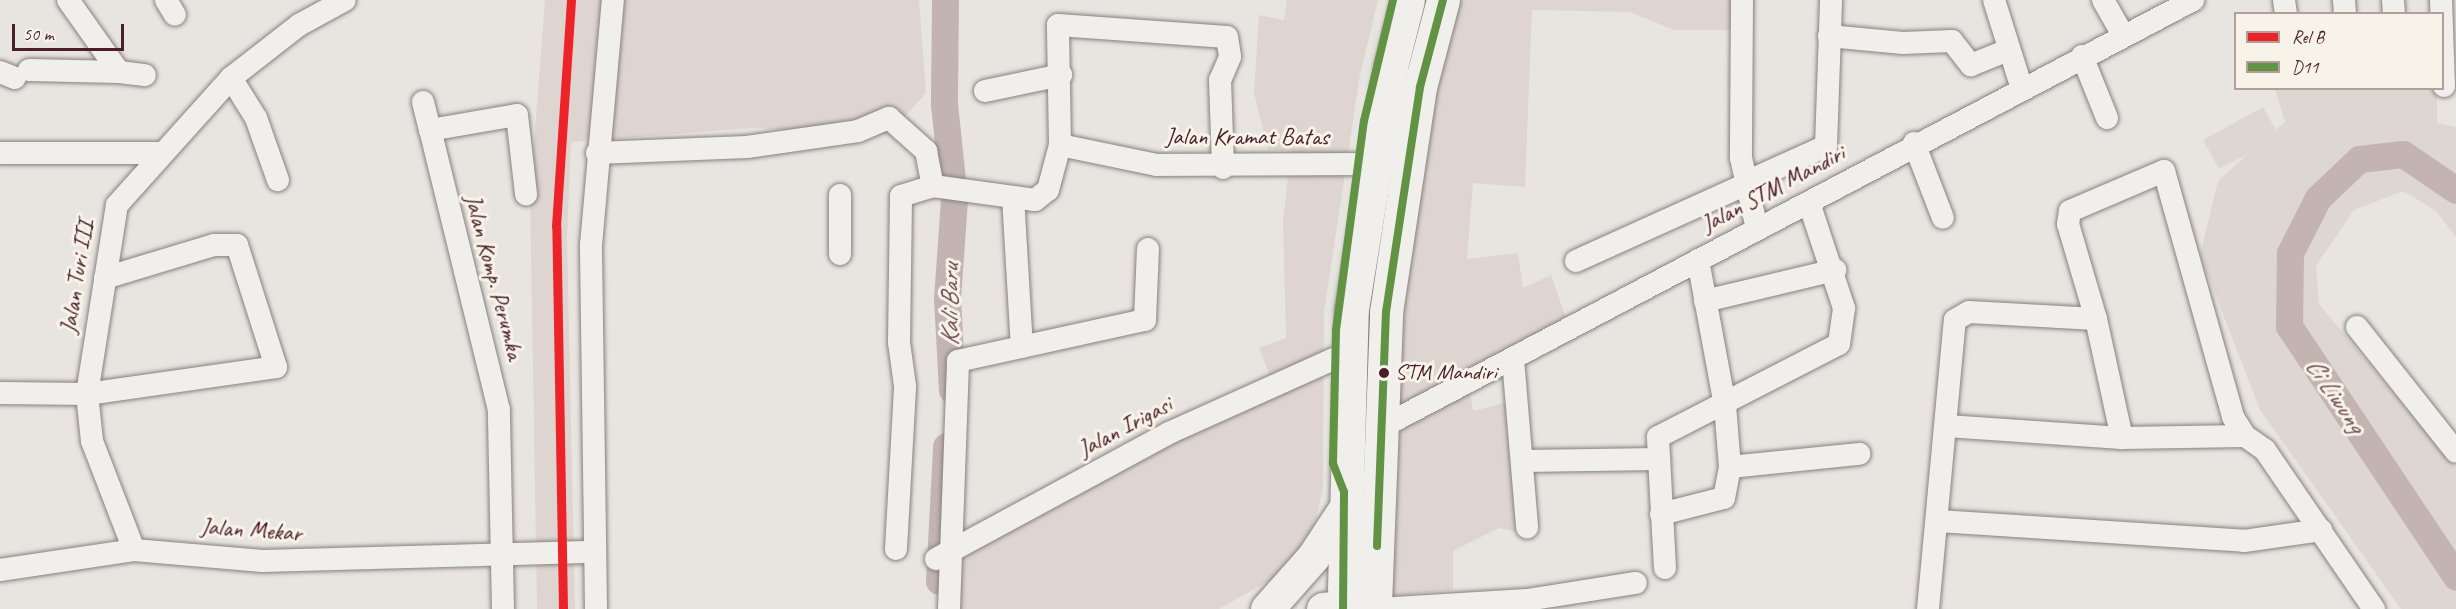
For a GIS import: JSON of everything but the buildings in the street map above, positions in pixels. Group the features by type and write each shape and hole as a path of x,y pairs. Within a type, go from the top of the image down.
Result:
{"highway":[{"path":"1393,0 1405,46"},
{"path":"1360,599 1379,311 1408,0"},
{"path":"1267,609 1313,557 1344,501 1351,259 1357,164 1405,46 1427,0"},
{"path":"1360,599 1344,501 1333,463 1334,359 1351,259 1405,46 1443,0"},
{"path":"1278,609 1360,599"}],"street":[{"path":"68,0 98,38 119,72"},
{"name":"Jalan Turi III","path":"134,550 95,452 87,394 117,205 158,153 231,78 299,26 345,0"},
{"path":"596,609 591,245 597,153 613,0"},
{"path":"1742,0 1744,184 1757,229"},
{"path":"1576,261 1825,149 1831,0"},
{"path":"1994,0 2022,89"},
{"path":"2103,0 2123,34"},
{"name":"Jalan STM Mandiri","path":"1372,428 1513,359 1809,202 1914,143 2193,0"},
{"path":"897,549 905,386 899,342 900,196 935,187 1035,200 1046,194 1060,145 1061,75 1058,25 1228,37 1230,57 1220,80 1223,168"},
{"path":"1829,36 1903,44 1952,41 1971,65 2008,50"},
{"path":"74,70 98,38"},
{"path":"2444,43 2447,86"},
{"path":"2082,56 2107,118"},
{"path":"15,73 74,70 145,75"},
{"path":"985,90 1061,75"},
{"path":"231,78 256,118 278,180"},
{"name":"Jalan Komp. Perumka","path":"423,102 499,410 499,552 503,609"},
{"path":"430,130 517,115 526,194"},
{"path":"597,153 747,147 858,131 889,118 926,151 935,187"},
{"path":"1914,143 1943,218"},
{"name":"Jalan Kramat Batas","path":"1060,145 1156,165 1223,168 1357,164"},
{"path":"0,153 158,153"},
{"path":"2122,438 2096,319 2068,224 2070,211 2164,171 2233,417 2245,436 2265,450 2374,609"},
{"path":"840,195 840,254"},
{"path":"1013,197 1022,347"},
{"path":"1665,568 1660,514 1659,459 1663,431 1725,405 1839,344 1844,308 1834,270 1809,202"},
{"path":"0,393 87,394 276,367 237,245 214,245 105,278"},
{"path":"949,609 939,557 958,361 1145,320 1148,249"},
{"path":"1660,514 1724,498 1730,466 1725,405 1698,260"},
{"path":"1705,301 1834,270"},
{"path":"1928,609 1947,426 1953,324 1958,316 1969,312 2096,319"},
{"path":"2357,327 2456,452"},
{"name":"Jalan Irigasi","path":"939,557 1169,433 1334,359"},
{"path":"1513,359 1527,527"},
{"path":"1947,426 2122,438 2245,436"},
{"path":"1730,466 1859,454"},
{"path":"1523,461 1659,459"},
{"path":"1938,522 2244,541 2321,530"},
{"name":"Jalan Mekar","path":"0,570 134,550 263,561 499,552 596,552"},
{"path":"1360,599 1527,604 1636,583"}],"shaded area":[{"path":"545,0 919,0 926,93 889,135 753,128 571,142 567,238 575,609 537,609 530,195"},
{"path":"1287,0 1378,0 1360,75 1324,312 1323,489 1312,533 1286,571 1219,609 947,609 950,551 1270,376 1259,348 1286,338 1283,221 1291,150 1268,150 1254,93 1259,15 1284,20"},
{"path":"1455,0 1737,0 1737,30 1674,30 1630,12 1532,10 1525,187 1473,183 1467,259 1518,253 1523,288 1551,275 1567,321 1467,375 1473,411 1520,399 1525,534 1499,528 1453,551 1453,590 1393,596 1392,321 1428,93"},
{"path":"2275,90 2437,90 2437,123 2456,127 2456,237 2436,211 2403,191 2354,210 2316,266 2319,304 2456,468 2456,609 2401,609 2260,410 2200,255 2218,181 2248,154 2219,169 2203,140 2263,107 2276,130 2285,122"}],"waterway":[{"name":"Kali Baru","path":"945,0 944,104 954,199 947,298 952,390"},
{"name":"Ci Liwung","path":"2456,190 2403,154 2359,159 2318,198 2290,253 2289,326 2456,576"},
{"name":"Kali Baru","path":"939,581 946,446"}],"rail line":[{"name":"B","path":"563,609 556,226 571,0"}],"transit line":[{"name":"D11","path":"1343,609 1344,492 1333,463 1336,330 1364,121 1393,0"},
{"name":"D11","path":"1377,546 1386,312 1420,87 1443,0"}],"place":[{"name":"STM Mandiri","path":"1384,373"}]}
